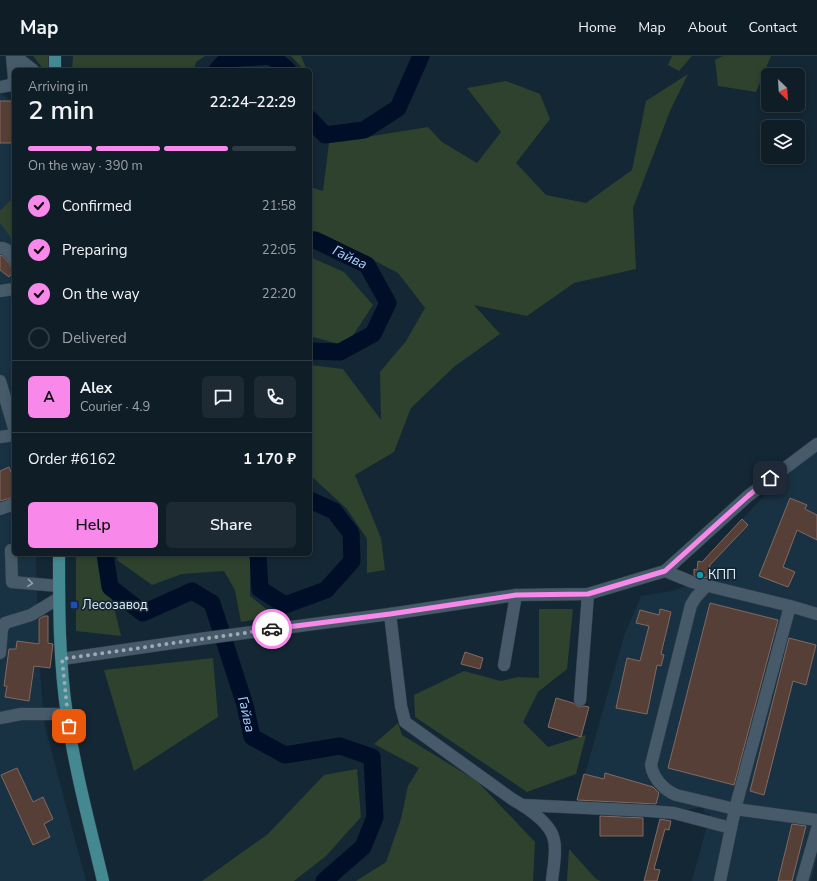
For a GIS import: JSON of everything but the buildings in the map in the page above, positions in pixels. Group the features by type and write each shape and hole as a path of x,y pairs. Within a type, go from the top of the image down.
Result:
{"main road":[{"path":"55,56 55,68"},
{"path":"59,556 59,598 62,659 67,714 91,832 103,881"}],"street":[{"path":"12,56 13,68"},
{"path":"16,56 31,68"},
{"path":"0,87 11,85 12,83"},
{"path":"0,248 4,247 12,253"},
{"path":"0,291 12,290"},
{"path":"0,381 12,421"},
{"path":"0,436 12,435"},
{"path":"62,659 241,633 390,614 516,595 588,594 665,571 748,496 817,444"},
{"path":"0,509 12,505"},
{"path":"12,550 12,582 59,586"},
{"path":"665,571 692,582 817,614"},
{"path":"707,585 691,605 651,765 654,775 669,792 676,795 735,809 817,820"},
{"path":"580,700 588,594"},
{"path":"504,665 516,595"},
{"path":"0,653 2,629 5,623 31,616 59,598"},
{"path":"720,881 735,809 790,606"},
{"path":"390,614 401,706 405,722 522,805 547,826 554,839 552,881"},
{"path":"0,718 21,714 67,714"},
{"path":"522,805 668,813 700,819 731,828"},
{"path":"802,881 817,829"}],"shaded area":[{"path":"0,93 12,102 12,556 36,556 38,644 44,723 86,881 0,881"},
{"path":"817,452 817,857 811,881 692,881 710,814 705,813 703,807 684,810 656,804 577,802 624,636 641,596 672,591 692,584 694,569 697,569 698,561 702,562 778,481"}],"green space":[{"path":"33,56 48,56 48,68 42,68"},
{"path":"73,56 205,56 196,62 194,68 72,68"},
{"path":"291,56 301,56 306,68 302,68"},
{"path":"672,56 692,56 679,71 668,65"},
{"path":"723,56 771,56 766,68 761,68 761,80 756,92 718,86 715,60"},
{"path":"688,74 670,111 633,208 636,269 574,283 527,316 474,305 500,334 455,366 411,408 394,452 355,475 381,538 385,570 367,573 367,539 347,509 312,477 312,365 343,369 381,420 380,372 406,341 425,308 398,273 327,236 312,233 312,188 323,191 329,143 428,127 442,142 477,163 501,132 467,88 506,81 540,94 550,119 516,163 546,195 586,203 632,170 646,101"},
{"path":"12,199 12,239 0,223 0,211"},
{"path":"312,258 344,272 373,305 346,346 312,337"},
{"path":"76,556 101,556 121,636 76,631"},
{"path":"118,556 249,556 250,596 275,616 241,622 235,590 224,571 182,574 152,585 117,560"},
{"path":"539,609 573,609 567,669 538,692 523,722 548,747 586,735 576,774 527,792 415,717 414,695 464,671 501,681 518,677 539,678"},
{"path":"213,658 218,717 134,771 104,670"},
{"path":"398,723 402,735 477,781 535,842 533,881 356,881 386,862 401,819 408,786 419,768 374,744"},
{"path":"357,769 361,817 326,856 294,881 202,881 268,834 324,775"},
{"path":"569,849 596,879 601,881 567,881"}],"waterway":[{"name":"Гайва","path":"219,68 227,59 271,56 286,68"},
{"name":"Гайва","path":"312,121 325,135 364,130 398,108 421,56"},
{"name":"Гайва","path":"312,239 367,265 388,303 373,334 340,352 312,351"},
{"name":"Гайва","path":"258,556 260,589 285,605 326,590 352,561 351,533 334,511 312,501"},
{"name":"Гайва","path":"105,556 110,587 143,613 192,591 212,603 245,705 252,737 285,755 340,746 372,757 375,817 363,847 324,881"}],"way so far":[{"path":"69,726 62,659 272,629"}],"place":[{"name":"КПП","path":"700,575"},
{"name":"Лесозавод","path":"74,605"}],"route":[{"path":"272,629 390,614 516,595 588,594 665,571 770,478"}]}
